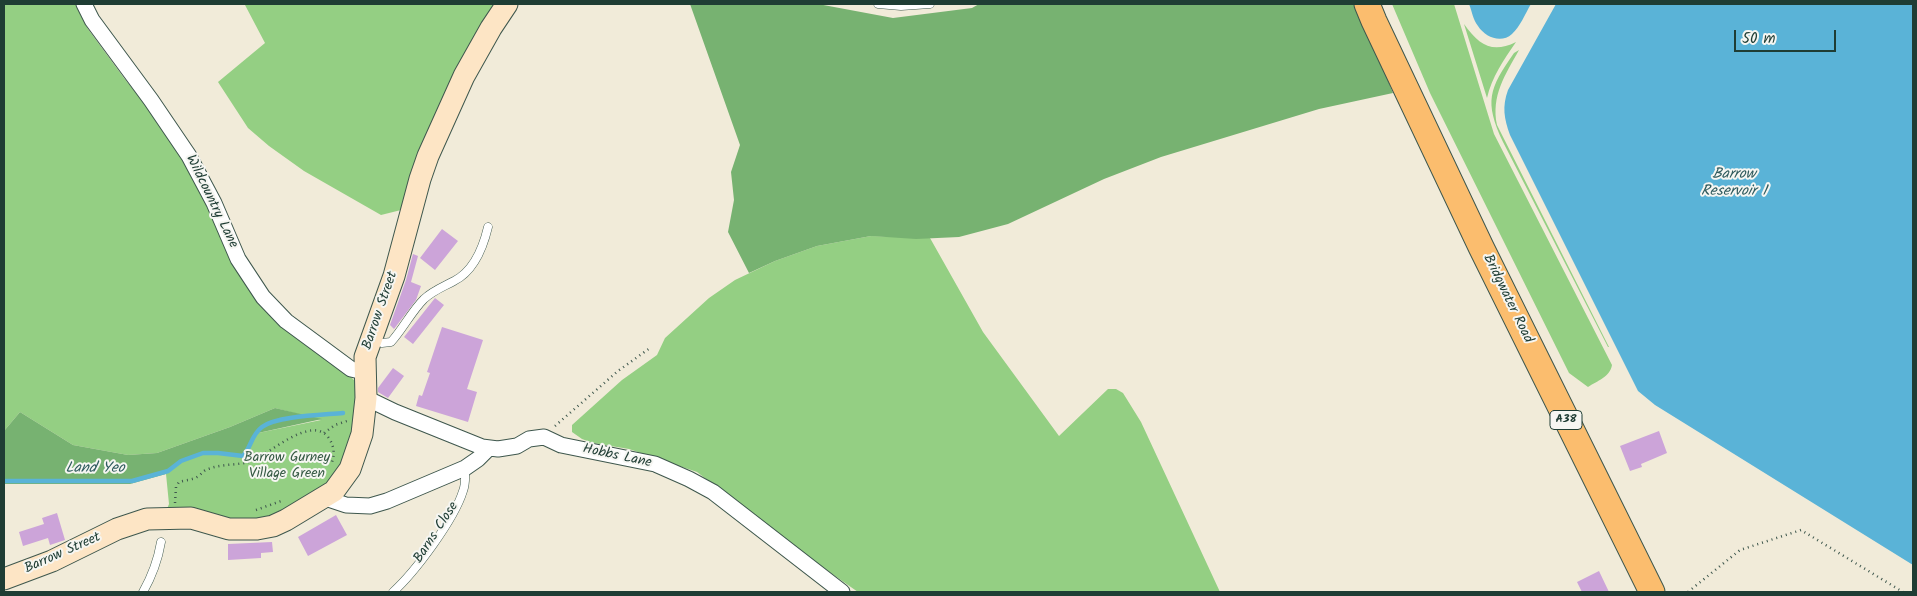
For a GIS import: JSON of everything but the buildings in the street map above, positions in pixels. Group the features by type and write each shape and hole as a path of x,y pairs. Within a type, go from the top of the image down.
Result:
{"highway":[{"name":"Bridgwater Road","path":"1367,4 1481,247 1652,592"}],"main road":[{"name":"Barrow Street","path":"4,579 52,561 131,524 177,509 191,518 230,529 257,529 273,526 286,520 334,491 350,469 360,440 366,407 365,357 394,276 428,156 464,76 490,28 507,4"}],"street":[{"name":"Wildcountry Lane","path":"84,4 92,20 151,100 189,156 214,203 238,259 263,297 286,321 350,369 364,372"},
{"path":"366,407 426,425 488,448 498,449 517,446 529,439 544,437"},
{"name":"Hobbs Lane","path":"544,437 561,445 655,464 689,478 714,492 842,592"},
{"path":"325,498 346,505 370,506 388,501 465,468 478,459 488,448"}],"lane":[{"path":"878,4 901,6 930,4"},
{"path":"371,339 382,343 391,342 423,301 436,289 456,281 468,271 482,249 488,227"},
{"name":"Barns Close","path":"393,592 422,560 448,520 464,490 465,468"},
{"path":"144,592 153,576 161,542"}],"path":[{"path":"544,437 618,371 650,348"},
{"path":"177,509 176,487 180,481 197,477 206,470 250,462 290,438 308,432 324,433 335,425 358,417 366,407"},
{"path":"324,433 334,448 330,467"},
{"path":"251,511 276,504 291,496"},
{"path":"1688,592 1740,550 1800,530 1902,592"}],"green space":[{"name":"Barrow Gurney Village Green","path":"4,4 76,4 88,29 161,124 192,174 235,262 358,384 359,413 342,469 306,503 256,523 165,514 169,504 166,474 182,462 202,454 248,455 252,439 258,433 321,420 275,408 230,427 157,453 128,455 73,445 20,412 4,431"},
{"path":"246,4 499,4 405,209 381,215 304,171 248,128 218,82 265,43"},
{"path":"690,4 818,4 893,18 972,8 979,4 1357,4 1393,93 1319,109 1161,157 1104,179 1008,224 959,237 916,239 871,236 817,246 775,261 749,273 728,232 734,200 731,172 740,145"},
{"path":"1392,4 1454,4 1494,134 1612,365 1606,376 1588,387 1569,373 1430,93"},
{"path":"1464,24 1475,37 1487,45 1500,47 1516,42 1495,76 1487,98"},
{"path":"1519,50 1500,86 1496,105 1497,125 1609,347 1503,142 1493,116 1492,96 1495,86 1499,76 1514,53"},
{"path":"871,236 930,238 983,332 1059,436 1108,389 1116,389 1123,393 1141,422 1220,592 858,592 795,548 697,472 629,449 593,443 582,439 572,432 572,425 622,380 657,355 665,338 709,298 735,280 775,261 817,246"},
{"path":"275,408 322,419 258,433 251,442 246,457 202,454 182,462 166,474 130,484 4,484 4,431 20,412 73,445 128,455 157,453 230,427"}],"water":[{"path":"1469,4 1531,4 1515,31 1508,37 1498,39 1489,36 1481,30 1475,21"},
{"name":"Barrow Reservoir 1","path":"1556,4 1913,4 1913,565 1655,405 1638,391 1510,135 1505,118 1504,107 1508,90"}],"waterway":[{"name":"Land Yeo","path":"4,481 132,481 168,471 181,461 203,453 243,456 258,430 278,420 343,413"}]}
